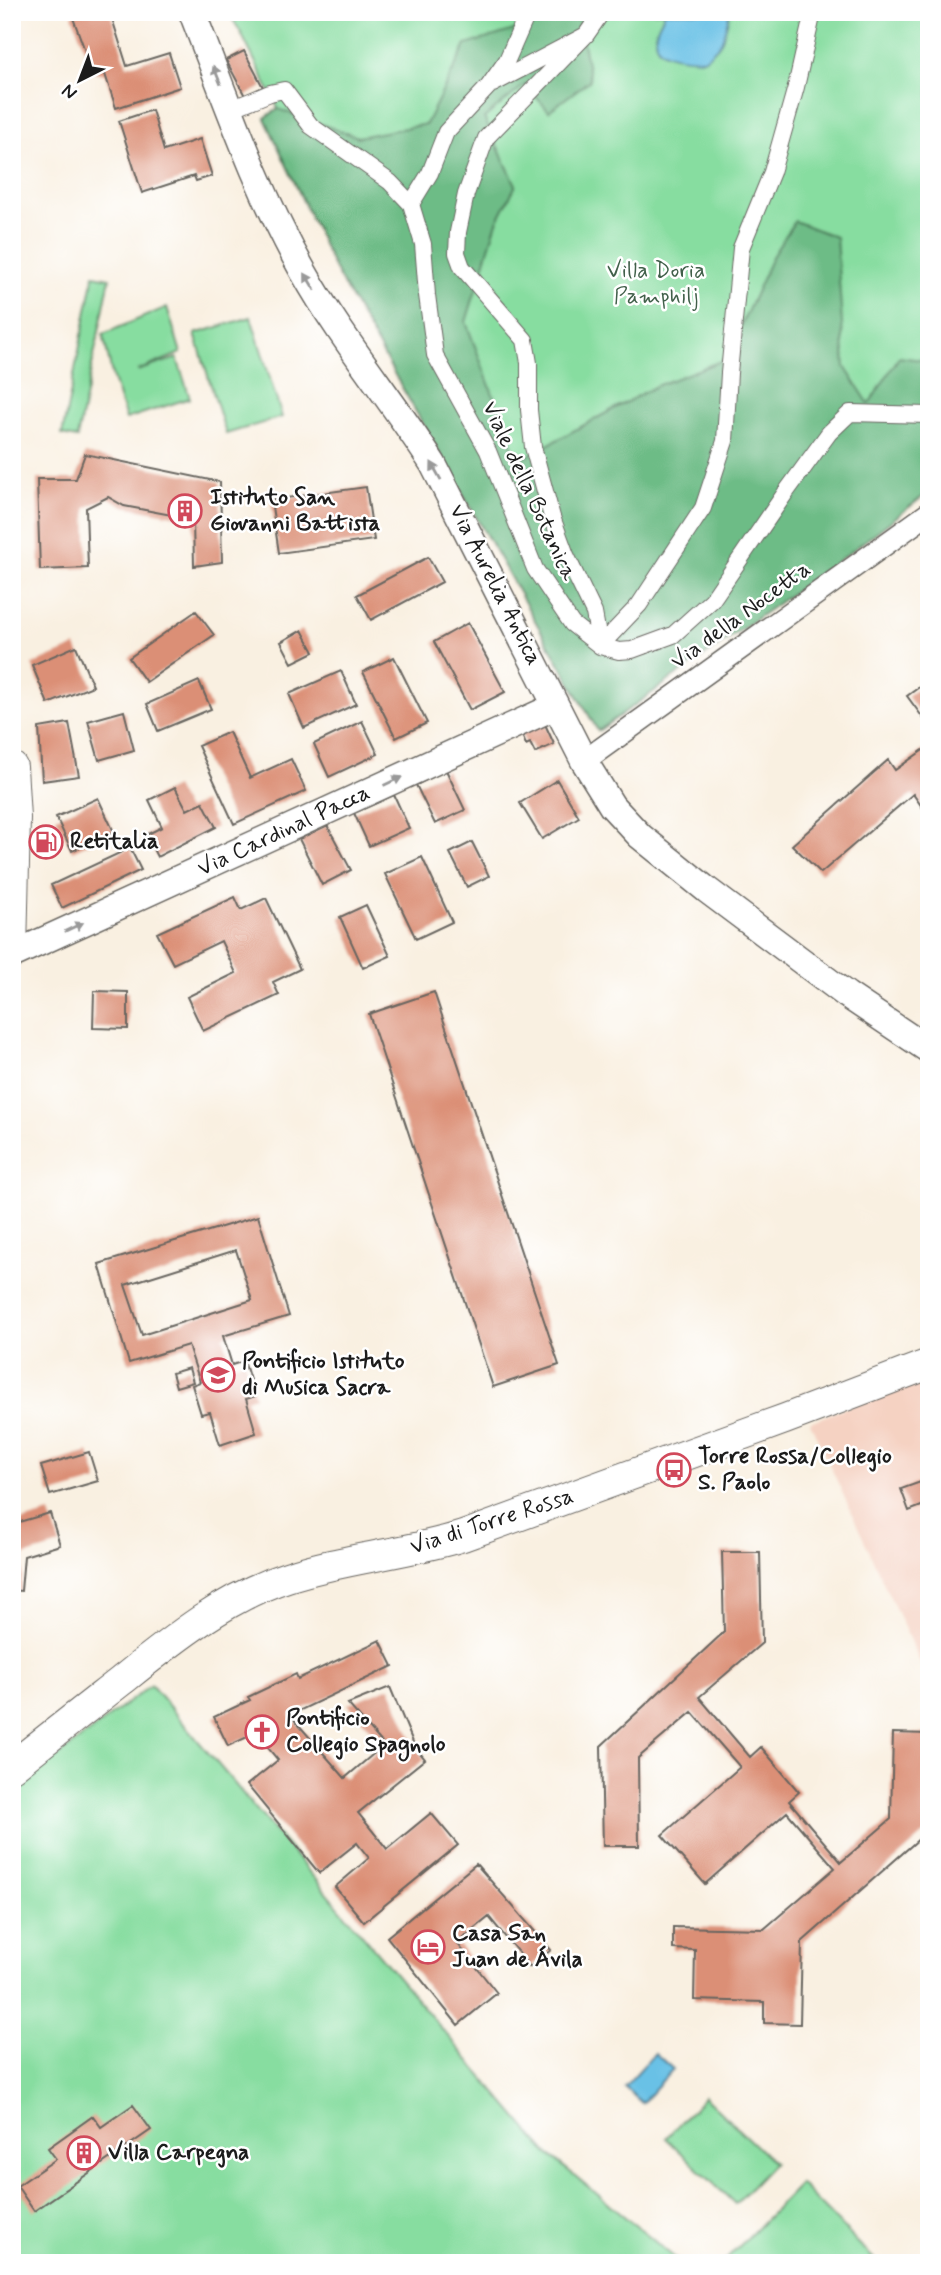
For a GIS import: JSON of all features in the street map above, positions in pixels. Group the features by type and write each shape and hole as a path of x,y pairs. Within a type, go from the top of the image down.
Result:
{"main road":[{"path":"12,767 15,818 12,953"},
{"name":"Via di Torre Rossa","path":"12,1767 186,1630 234,1601 279,1580 463,1536 929,1364"}],"street":[{"name":"Via Aurelia Antica","path":"192,12 275,216 302,270 332,319 433,464 584,761 612,806 640,836 707,890 847,995 929,1050"},
{"path":"230,109 284,90 311,127 390,182 411,204 430,173 446,132 488,87 508,60 528,12"},
{"path":"600,646 594,613 566,555 552,517 533,447 529,410 529,363 525,340 463,267 457,253 466,194 486,138 586,35 602,12"},
{"path":"600,646 639,606 703,509 725,441 741,248 772,172 796,88 813,12"},
{"path":"488,87 586,35"},
{"name":"Viale della Botanica","path":"411,204 423,244 435,355 488,451 535,569 579,630 600,646"},
{"path":"600,646 619,651 632,650 673,635 712,600 786,492 830,433 850,413 929,415"},
{"name":"Via della Nocetta","path":"584,761 923,517"},
{"name":"Via Cardinal Pacca","path":"12,953 556,706"}],"shaded area":[{"path":"929,1375 929,1682 810,1422"}],"green space":[{"name":"Villa Doria Pamphilj","path":"228,12 929,12 929,492 853,550 598,731 334,268 265,118 278,108"},
{"path":"535,12 577,12 590,80 549,111 525,85 484,118 516,185 497,222 466,322 518,461 656,386 726,359 773,255 795,221 836,237 845,367 869,404 899,357 929,361 929,492 853,550 598,731 334,268 265,118 278,109 358,137 426,124 466,45 527,26"},
{"path":"94,275 110,278 77,438 62,435"},
{"path":"167,307 181,353 137,371 177,358 190,398 126,419 113,379 103,334"},
{"path":"251,317 282,417 226,434 195,334"},
{"name":"Villa Carpegna","path":"151,1685 546,2152 681,2263 12,2263 12,1791"},
{"path":"704,2097 774,2163 735,2204 666,2138"},
{"path":"800,2184 878,2263 723,2263"}],"water":[{"path":"665,12 730,12 720,43 704,59 671,55 658,48 655,42 656,33"},
{"path":"655,2053 673,2069 642,2103 624,2087"}],"building":[{"path":"80,12 110,12 127,66 169,53 180,87 116,108 105,74 95,72 91,67 72,15"},
{"path":"244,51 263,87 245,96 226,60"},
{"path":"152,110 164,151 200,139 212,176 196,181 194,176 142,193 119,121"},
{"name":"Istituto San Giovanni Battista","path":"85,454 220,482 222,562 194,566 193,519 124,506 108,497 86,508 88,568 40,570 37,479 76,479"},
{"path":"366,487 374,540 279,553 271,500"},
{"path":"428,557 442,582 371,620 357,595"},
{"path":"196,611 214,635 146,682 129,658"},
{"path":"468,623 505,692 470,710 434,642"},
{"path":"302,630 314,652 292,663 281,642"},
{"path":"76,646 93,686 48,704 32,665"},
{"path":"394,657 427,723 396,738 363,672"},
{"path":"341,671 356,704 304,728 289,694"},
{"path":"929,680 929,726 907,696"},
{"path":"199,681 211,709 158,731 147,704"},
{"path":"124,711 134,750 99,760 88,721"},
{"path":"362,721 378,754 329,777 314,744"},
{"path":"544,722 554,744 535,753 530,743 526,745 521,733"},
{"path":"69,723 79,776 42,781 39,728"},
{"path":"229,732 250,778 291,759 306,791 234,824 198,746"},
{"path":"929,746 929,817 913,794 821,873 792,845 888,760 895,770"},
{"path":"446,770 465,810 435,824 416,785"},
{"path":"557,780 579,817 542,839 520,803"},
{"path":"175,787 187,810 203,802 216,827 157,857 146,835 162,827 149,800"},
{"path":"394,795 409,828 369,846 354,813"},
{"path":"98,798 114,832 72,851 56,817"},
{"path":"327,825 351,870 322,885 299,839"},
{"path":"472,842 489,876 467,887 450,853"},
{"path":"130,848 141,870 62,908 51,885"},
{"path":"422,857 452,922 416,939 385,874"},
{"path":"235,897 241,910 266,898 300,969 273,982 279,995 203,1031 187,997 236,973 221,941 173,964 157,933"},
{"path":"366,905 390,956 363,968 340,917"},
{"path":"94,991 128,992 128,1029 93,1028"},
{"path":"434,992 559,1365 493,1387 369,1014"},
{"path":"258,1216 289,1316 223,1336 232,1365 244,1361 255,1396 246,1399 256,1433 220,1445 210,1412 201,1414 192,1385 200,1382 188,1345 129,1363 99,1264","holes":["236,1250 252,1300 142,1335 125,1285"]},
{"path":"189,1368 193,1382 176,1387 172,1373"},
{"path":"89,1452 98,1481 50,1495 41,1466"},
{"path":"929,1479 929,1503 909,1511 901,1489"},
{"path":"50,1513 60,1545 24,1556 21,1591 12,1590 12,1524"},
{"path":"722,1552 760,1552 762,1643 699,1697 750,1757 761,1747 799,1792 789,1801 841,1862 891,1819 893,1733 929,1734 929,1830 802,1942 800,2024 764,2023 764,2002 694,2000 695,1950 673,1949 673,1927 764,1929 835,1868 787,1812 705,1884 662,1835 740,1767 692,1712 638,1758 639,1846 603,1846 601,1746 724,1632"},
{"path":"380,1640 393,1666 290,1715 345,1778 384,1745 348,1704 390,1687 415,1747 425,1759 358,1813 387,1849 431,1813 458,1845 364,1922 335,1887 369,1858 357,1843 319,1873 247,1785 278,1760 256,1733 228,1746 214,1717 296,1674 298,1679"},
{"name":"Casa San Juan de Ávila","path":"476,1864 551,1950 530,1967 489,1917 457,1943 497,1993 458,2025 387,1937"},
{"name":"Villa Carpegna","path":"133,2105 151,2130 34,2211 17,2186 56,2159 48,2148 93,2116 101,2127"}],"place":[{"name":"Istituto San Giovanni Battista","path":"185,511"},
{"name":"Retitalia","path":"46,842"},
{"name":"Pontificio Istituto di Musica Sacra","path":"218,1375"},
{"name":"Torre Rossa/Collegio S. Paolo","path":"674,1470"},
{"name":"Pontificio Collegio Spagnolo","path":"262,1732"},
{"name":"Casa San Juan de Ávila","path":"428,1947"},
{"name":"Villa Carpegna","path":"84,2153"}]}
